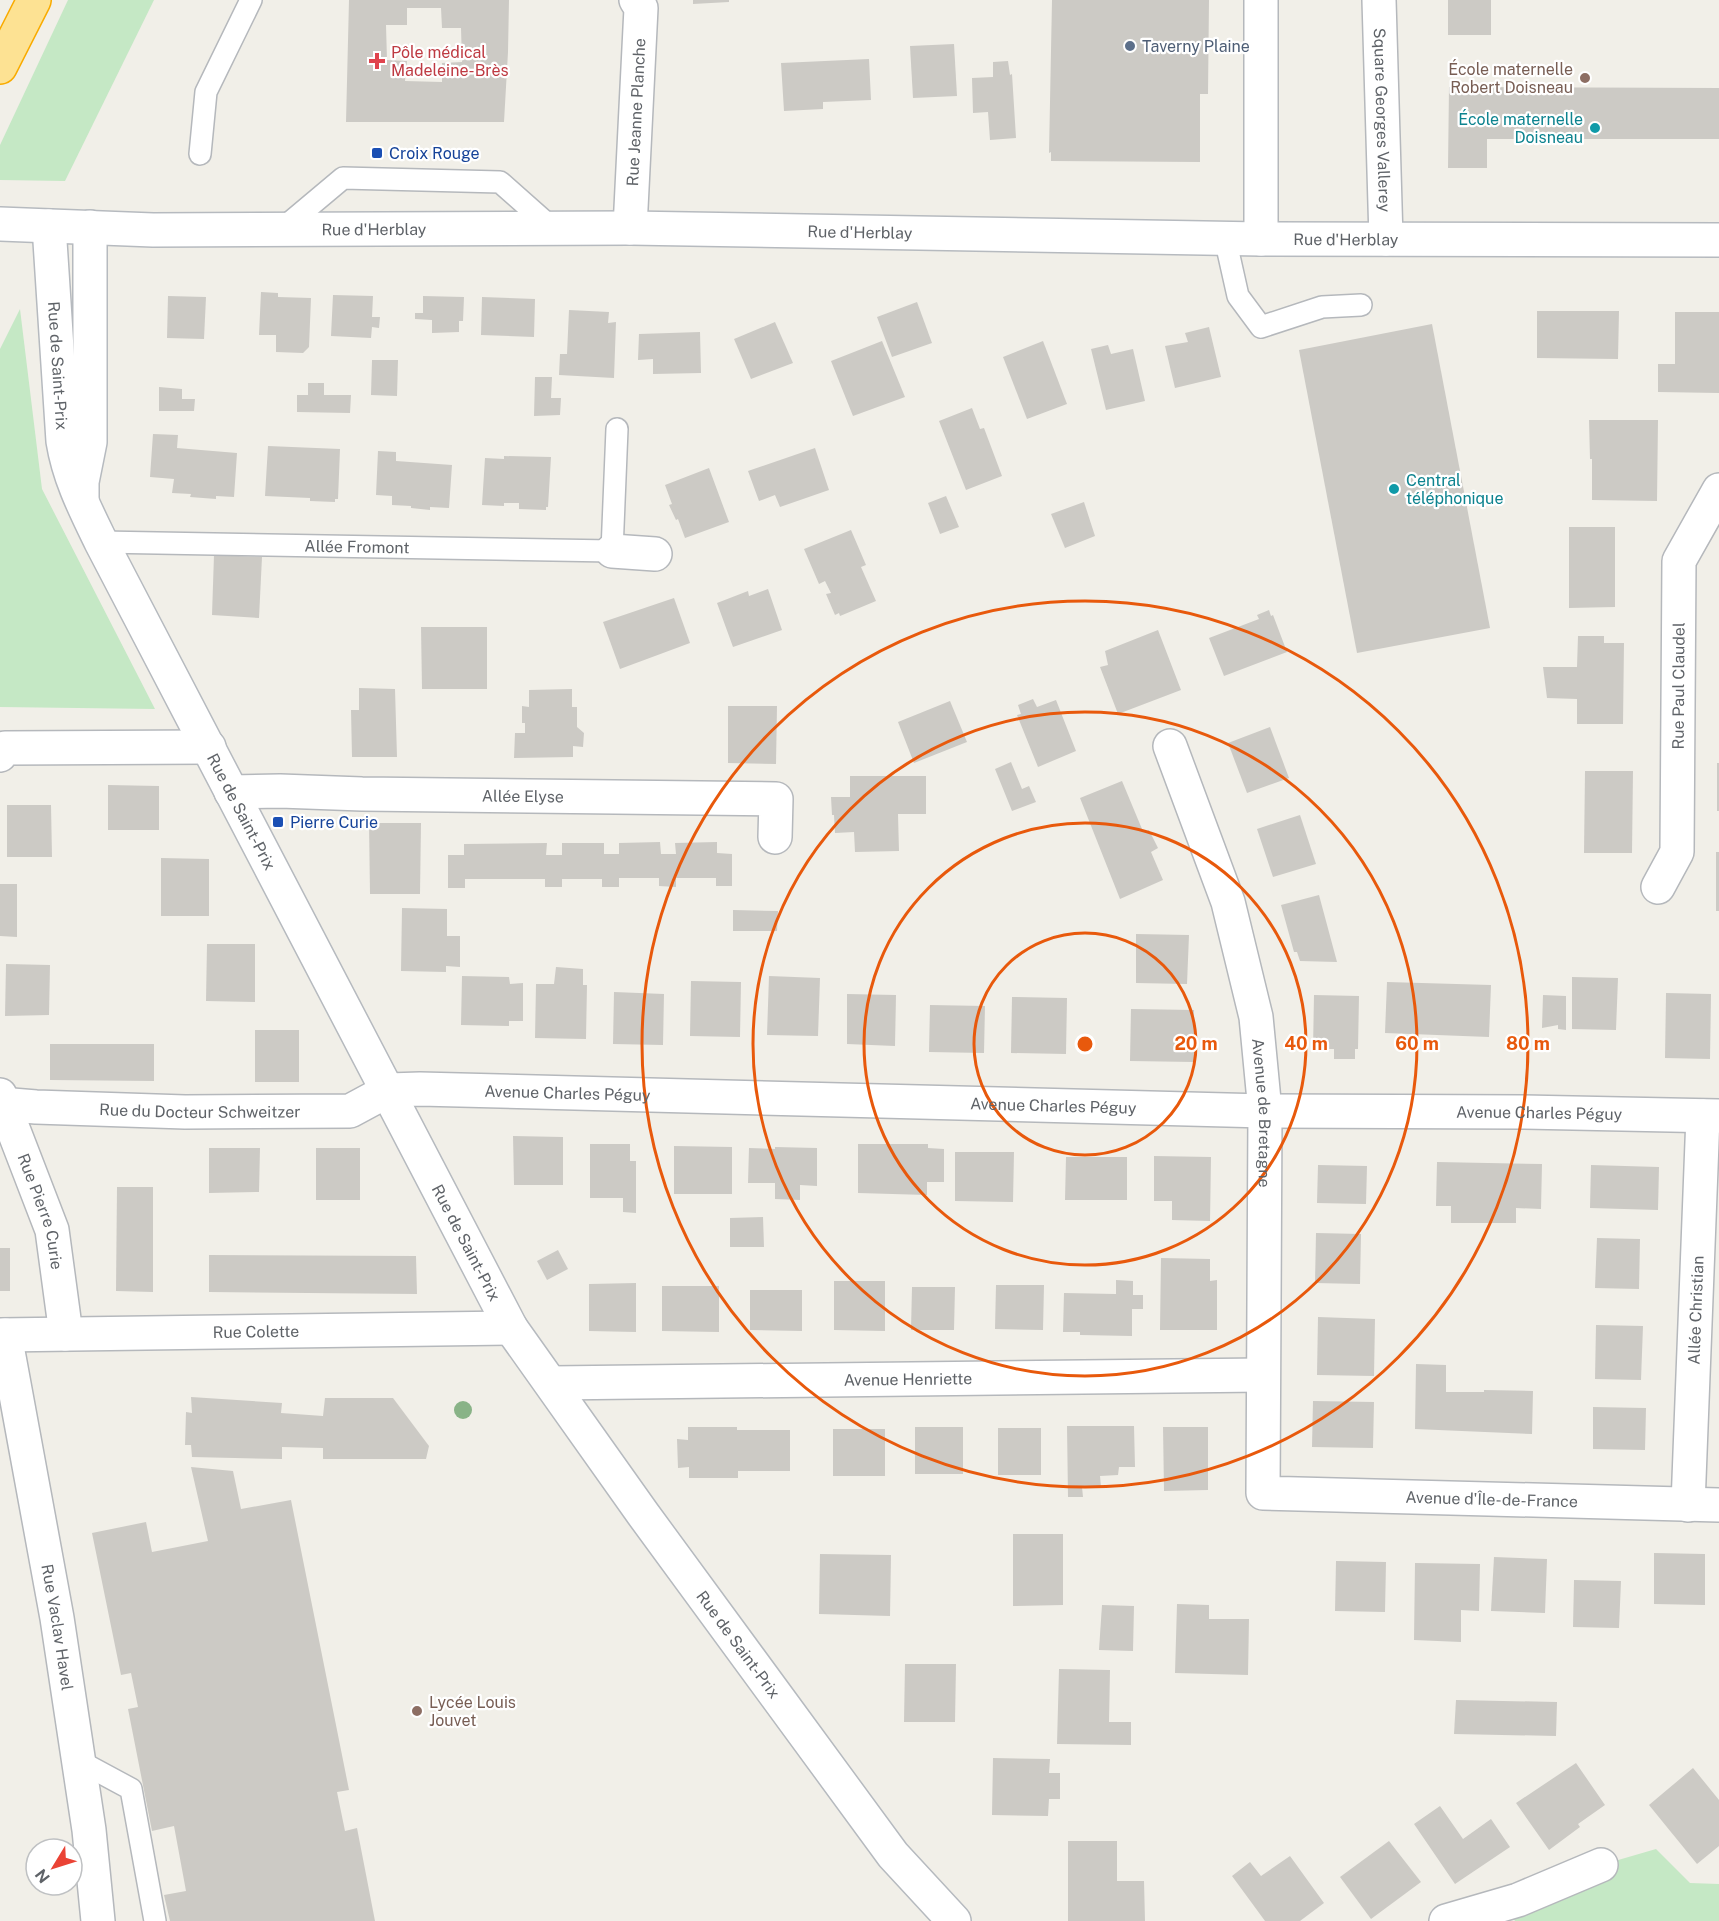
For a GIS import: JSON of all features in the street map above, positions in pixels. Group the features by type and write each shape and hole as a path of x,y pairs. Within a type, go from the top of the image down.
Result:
{"highway":[{"path":"0,67 34,0"}],"street":[{"name":"Rue Jeanne Planche","path":"630,228 641,8 636,0"},
{"path":"1261,0 1262,239"},
{"name":"Square Georges Vallerey","path":"1379,0 1386,239"},
{"name":"Rue d'Herblay","path":"0,224 153,230 630,228 1262,239 1719,240"},
{"name":"Rue de Saint-Prix","path":"49,226 63,441 67,464 101,542 512,1328 650,1523 893,1855 954,1921"},
{"name":"Rue de Saint-Prix","path":"82,499 82,482 90,442 90,227"},
{"name":"Rue Paul Claudel","path":"1658,887 1677,852 1679,561 1719,490"},
{"name":"Allée Fromont","path":"612,551 655,554"},
{"name":"Avenue de Bretagne","path":"1170,746 1228,902 1256,1017 1265,1111 1263,1493"},
{"path":"0,755 5,748 209,747"},
{"name":"Allée Elyse","path":"231,792 776,799 775,837"},
{"name":"Avenue Charles Péguy","path":"389,1090 1265,1111 1522,1112 1711,1116"},
{"name":"Rue du Docteur Schweitzer","path":"1,1101 185,1112 350,1111 389,1090"},
{"name":"Rue Pierre Curie","path":"1,1101 52,1230 66,1334"},
{"name":"Allée Christian","path":"1704,1505 1711,1116"},
{"name":"Rue Colette","path":"2,1335 512,1328"},
{"name":"Rue Vaclav Havel","path":"2,1335 57,1618 89,1830 98,1921"},
{"name":"Avenue Henriette","path":"552,1383 1263,1375"},
{"name":"Avenue d'Île-de-France","path":"1263,1493 1704,1505"},
{"path":"1446,1921 1518,1900 1601,1865"}],"lane":[{"path":"200,154 206,92 251,0"},
{"path":"281,230 343,178 500,182 552,228"},
{"path":"1225,238 1238,296 1261,327 1322,308 1361,305"},
{"path":"612,551 617,429"},
{"name":"Allée Fromont","path":"101,542 612,551"},
{"path":"79,1761 131,1790 155,1921"}],"green space":[{"path":"68,0 154,0 65,181 0,180 0,145"},
{"path":"20,309 42,489 155,709 0,707 0,349"},
{"path":"1656,1849 1690,1883 1719,1884 1719,1921 1515,1921 1504,1904 1601,1865"}],"building":[{"name":"Pôle médical Madeleine-Brès","path":"349,0 509,0 504,122 346,122","holes":["407,8 441,8 442,28 461,28 462,62 442,63 442,82 405,81 407,61 387,60 386,25 407,25"]},
{"path":"693,0 729,0 729,2 693,4"},
{"name":"Taverny Plaine","path":"1052,0 1209,0 1208,94 1200,94 1200,162 1051,161 1051,152 1049,153"},
{"path":"1448,0 1491,0 1491,35 1448,35"},
{"path":"954,44 957,96 913,98 910,46"},
{"path":"869,59 871,100 823,102 823,109 784,111 781,63"},
{"path":"1008,61 1010,75 1012,74 1016,138 990,140 988,112 973,113 972,78 993,77 993,62"},
{"name":"École maternelle Doisneau","path":"1449,87 1719,88 1719,139 1487,139 1487,168 1448,168"},
{"path":"261,292 278,293 278,297 311,298 309,347 303,353 276,352 276,335 259,335"},
{"path":"333,295 373,296 372,317 380,317 379,328 372,327 371,338 331,336"},
{"path":"168,296 206,297 204,339 167,338"},
{"path":"423,296 464,297 463,321 459,321 459,332 432,333 432,320 415,319 415,313 423,313"},
{"path":"482,297 535,299 534,337 481,335"},
{"path":"917,302 932,343 892,357 877,317"},
{"path":"569,310 609,312 608,323 616,322 614,378 559,375 560,354 567,354"},
{"path":"1537,311 1619,311 1618,359 1537,358"},
{"path":"1675,312 1719,312 1719,393 1658,392 1658,364 1675,364"},
{"path":"775,322 793,363 751,379 734,339"},
{"name":"Central téléphonique","path":"1432,324 1490,628 1357,653 1299,350"},
{"path":"1209,327 1221,377 1175,388 1165,346 1188,342 1185,333"},
{"path":"700,332 701,373 653,374 653,359 638,360 639,334"},
{"path":"882,341 905,397 853,416 831,361"},
{"path":"1043,341 1067,404 1027,419 1003,357"},
{"path":"1108,345 1111,354 1133,349 1145,401 1106,410 1091,349"},
{"path":"372,360 398,360 397,396 371,395"},
{"path":"535,377 552,377 551,398 561,398 560,415 534,416"},
{"path":"308,383 324,383 324,395 351,395 350,413 297,412 297,395 308,395"},
{"path":"159,387 182,389 182,399 195,399 194,411 159,411"},
{"path":"972,408 980,429 984,428 1002,476 966,490 939,421"},
{"path":"1589,420 1658,420 1657,501 1592,500"},
{"path":"153,434 178,435 177,448 237,453 234,497 216,496 216,499 172,493 174,479 150,477"},
{"path":"268,446 340,449 338,499 335,499 335,502 310,501 310,498 265,496"},
{"path":"815,448 829,490 780,507 775,495 759,501 748,471"},
{"path":"378,451 396,452 396,461 452,465 449,508 430,507 430,510 392,505 392,496 376,495"},
{"path":"504,456 551,457 546,510 519,509 519,503 504,503 504,506 482,505 485,458 504,459"},
{"path":"709,468 729,522 685,538 678,519 676,520 669,505 672,504 665,485"},
{"path":"946,496 959,527 940,534 928,503"},
{"path":"1084,502 1095,536 1065,548 1051,514"},
{"path":"1569,527 1615,527 1615,607 1569,608"},
{"path":"851,530 866,565 861,567 876,601 840,616 839,613 835,615 826,594 831,593 825,581 819,584 804,549"},
{"path":"214,555 262,557 259,618 212,615"},
{"path":"768,589 782,630 733,647 717,603 748,591 749,596"},
{"path":"674,598 690,643 620,669 603,622"},
{"path":"1269,610 1287,652 1224,676 1209,638 1259,619 1257,615"},
{"path":"421,627 487,627 487,689 422,689"},
{"path":"1158,630 1181,690 1118,714 1100,667 1108,665 1105,651"},
{"path":"1578,636 1604,636 1604,643 1624,643 1623,724 1577,724 1577,699 1547,698 1543,667 1577,667"},
{"path":"359,688 395,689 397,757 352,757 351,710 359,710"},
{"path":"572,689 572,707 577,707 577,727 584,733 583,747 573,746 573,757 514,758 515,733 525,733 525,723 522,723 522,706 529,707 529,690"},
{"path":"1033,699 1037,707 1056,700 1076,751 1038,767 1017,715 1021,714 1018,705"},
{"path":"950,701 967,742 914,763 898,722"},
{"path":"728,706 777,706 776,764 728,763"},
{"path":"1270,727 1289,778 1247,793 1228,743"},
{"path":"1011,762 1022,789 1029,786 1036,802 1012,811 995,769"},
{"path":"1717,763 1719,763 1719,811 1717,811"},
{"path":"1585,771 1633,771 1632,853 1584,853"},
{"path":"850,776 926,776 926,814 898,814 899,851 855,852 854,832 835,833 831,797 850,797"},
{"path":"1122,781 1143,832 1149,830 1158,848 1151,852 1163,880 1120,899 1080,798"},
{"path":"108,785 159,786 159,830 108,830"},
{"path":"7,805 51,805 52,857 7,857"},
{"path":"1300,815 1316,864 1273,877 1257,829"},
{"path":"369,823 421,823 420,894 370,894"},
{"path":"660,842 661,854 676,854 675,843 717,842 717,853 732,854 732,886 716,886 716,878 676,878 676,887 659,886 659,878 619,878 619,887 602,887 602,879 562,879 562,887 545,887 545,879 465,879 465,888 448,888 448,855 464,855 464,844 547,843 546,855 562,855 562,843 604,843 604,854 619,854 619,843"},
{"path":"1716,852 1719,852 1719,911 1716,911"},
{"path":"161,858 209,859 209,916 161,916"},
{"path":"0,884 17,884 17,937 0,936"},
{"path":"1319,895 1337,962 1300,961 1297,952 1294,952 1281,905"},
{"path":"402,908 447,909 447,936 460,936 460,967 446,966 446,972 401,971"},
{"path":"733,910 778,911 777,931 733,931"},
{"path":"1136,934 1189,935 1187,984 1136,983"},
{"path":"207,944 255,944 255,1002 206,1001"},
{"path":"6,964 50,965 49,1015 5,1016"},
{"path":"556,967 583,969 583,985 587,985 586,1039 535,1038 536,984 554,984"},
{"path":"462,976 509,977 510,984 523,983 523,1021 509,1021 509,1026 461,1025"},
{"path":"769,976 820,978 818,1036 767,1035"},
{"path":"1572,977 1618,978 1616,1030 1572,1029"},
{"path":"691,981 741,982 740,1037 690,1036"},
{"path":"1387,982 1491,985 1489,1037 1385,1033"},
{"path":"614,992 664,994 663,1045 613,1044"},
{"path":"1666,993 1711,994 1710,1059 1665,1058"},
{"path":"847,994 896,995 895,1046 847,1044"},
{"path":"1314,995 1359,996 1358,1049 1355,1049 1355,1059 1334,1059 1334,1049 1313,1049"},
{"path":"1543,995 1566,996 1566,1030 1558,1029 1558,1025 1542,1028"},
{"path":"1012,997 1067,998 1066,1054 1011,1053"},
{"path":"930,1005 985,1006 984,1053 929,1052"},
{"path":"1131,1009 1194,1010 1194,1062 1130,1061"},
{"path":"255,1030 299,1030 299,1082 255,1082"},
{"path":"50,1044 154,1044 154,1081 50,1080"},
{"path":"513,1136 563,1137 563,1185 514,1185"},
{"path":"590,1144 630,1144 630,1161 636,1161 636,1213 623,1212 623,1198 590,1198"},
{"path":"858,1144 928,1144 928,1148 944,1149 944,1182 927,1182 927,1195 858,1193"},
{"path":"674,1146 732,1147 732,1194 674,1194"},
{"path":"775,1147 817,1148 817,1186 800,1185 800,1200 775,1199 775,1183 748,1183 749,1148 775,1149"},
{"path":"209,1148 260,1148 259,1192 209,1193"},
{"path":"316,1148 360,1148 360,1200 316,1200"},
{"path":"955,1152 1014,1152 1013,1202 955,1201"},
{"path":"1154,1156 1211,1157 1210,1221 1172,1220 1172,1201 1154,1201"},
{"path":"1066,1157 1127,1157 1127,1200 1065,1200"},
{"path":"1437,1162 1542,1164 1541,1209 1516,1208 1516,1223 1451,1223 1451,1206 1436,1206"},
{"path":"1318,1165 1367,1166 1366,1204 1317,1203"},
{"path":"1591,1165 1659,1167 1658,1210 1590,1208"},
{"path":"117,1187 153,1187 153,1292 116,1291"},
{"path":"763,1217 764,1247 730,1247 730,1218"},
{"path":"1316,1233 1361,1234 1360,1284 1315,1283"},
{"path":"1597,1238 1640,1239 1639,1289 1595,1288"},
{"path":"0,1248 10,1248 10,1291 0,1291"},
{"path":"558,1250 568,1269 547,1280 537,1261"},
{"path":"209,1255 416,1256 417,1294 209,1292"},
{"path":"1161,1258 1210,1259 1210,1281 1217,1280 1217,1330 1160,1330"},
{"path":"1116,1280 1133,1281 1133,1295 1143,1295 1143,1309 1132,1309 1132,1336 1080,1335 1080,1332 1063,1332 1064,1293 1116,1294"},
{"path":"834,1281 885,1281 885,1331 834,1330"},
{"path":"636,1283 636,1332 589,1331 589,1284"},
{"path":"996,1285 1044,1285 1043,1330 995,1329"},
{"path":"662,1286 719,1286 719,1332 662,1331"},
{"path":"912,1287 955,1287 954,1330 911,1330"},
{"path":"750,1290 802,1290 802,1331 750,1330"},
{"path":"1318,1317 1375,1319 1374,1376 1317,1375"},
{"path":"1596,1325 1643,1326 1641,1380 1595,1379"},
{"path":"1416,1364 1446,1365 1446,1392 1533,1391 1532,1434 1415,1429"},
{"path":"191,1397 282,1403 281,1413 323,1416 325,1398 393,1398 429,1446 426,1459 323,1459 323,1448 282,1447 282,1459 192,1457 191,1445 185,1445 186,1412 192,1413"},
{"path":"1313,1401 1374,1402 1373,1448 1312,1447"},
{"path":"1593,1407 1646,1408 1645,1450 1593,1449"},
{"path":"1067,1426 1134,1426 1135,1467 1119,1467 1118,1475 1100,1476 1101,1487 1082,1487 1083,1497 1068,1497"},
{"path":"688,1427 790,1430 790,1471 738,1471 738,1478 689,1478 689,1467 678,1468 677,1439 688,1440"},
{"path":"915,1427 963,1427 963,1474 915,1474"},
{"path":"1163,1427 1208,1427 1208,1490 1164,1491"},
{"path":"998,1428 1041,1428 1041,1475 998,1475"},
{"path":"833,1429 885,1429 885,1476 833,1476"},
{"path":"191,1467 233,1471 241,1509 291,1500 349,1790 337,1792 345,1831 357,1828 375,1921 170,1921 164,1895 186,1891 174,1826 152,1831 128,1709 138,1707 131,1673 121,1675 92,1533 146,1522 152,1552 208,1541"},
{"path":"1013,1534 1063,1534 1063,1605 1013,1606"},
{"path":"1654,1553 1705,1554 1705,1605 1654,1604"},
{"path":"820,1554 891,1555 890,1616 819,1614"},
{"path":"1494,1557 1547,1559 1545,1613 1491,1611"},
{"path":"1336,1561 1386,1562 1385,1612 1335,1611"},
{"path":"1415,1563 1480,1564 1479,1611 1461,1610 1461,1642 1414,1640"},
{"path":"1574,1580 1621,1581 1619,1628 1573,1627"},
{"path":"1177,1604 1209,1605 1209,1619 1249,1619 1248,1675 1175,1673"},
{"path":"1102,1605 1134,1606 1133,1651 1099,1650"},
{"path":"905,1664 956,1664 955,1722 904,1722"},
{"path":"1059,1669 1110,1670 1109,1722 1131,1722 1131,1745 1057,1744"},
{"path":"1456,1700 1557,1702 1556,1736 1454,1734"},
{"path":"993,1758 1050,1759 1049,1773 1060,1773 1060,1799 1049,1799 1048,1816 992,1815"},
{"path":"1576,1763 1605,1805 1578,1824 1580,1827 1549,1850 1516,1803"},
{"path":"1693,1768 1719,1800 1719,1846 1697,1864 1649,1805"},
{"path":"1440,1806 1463,1839 1491,1819 1510,1847 1455,1884 1414,1824"},
{"path":"1068,1841 1117,1841 1117,1881 1144,1881 1145,1921 1068,1921"},
{"path":"1389,1841 1421,1882 1371,1919 1340,1877"},
{"path":"1290,1856 1324,1903 1300,1921 1265,1921 1232,1876 1250,1862 1261,1876"}],"place":[{"name":"Taverny Plaine","path":"1130,46"},
{"name":"Pôle médical Madeleine-Brès","path":"377,61"},
{"name":"École maternelle Robert Doisneau","path":"1585,78"},
{"name":"École maternelle Doisneau","path":"1595,128"},
{"name":"Croix Rouge","path":"377,153"},
{"name":"Central téléphonique","path":"1394,489"},
{"name":"Pierre Curie","path":"278,822"},
{"name":"Lycée Louis Jouvet","path":"417,1711"}]}
